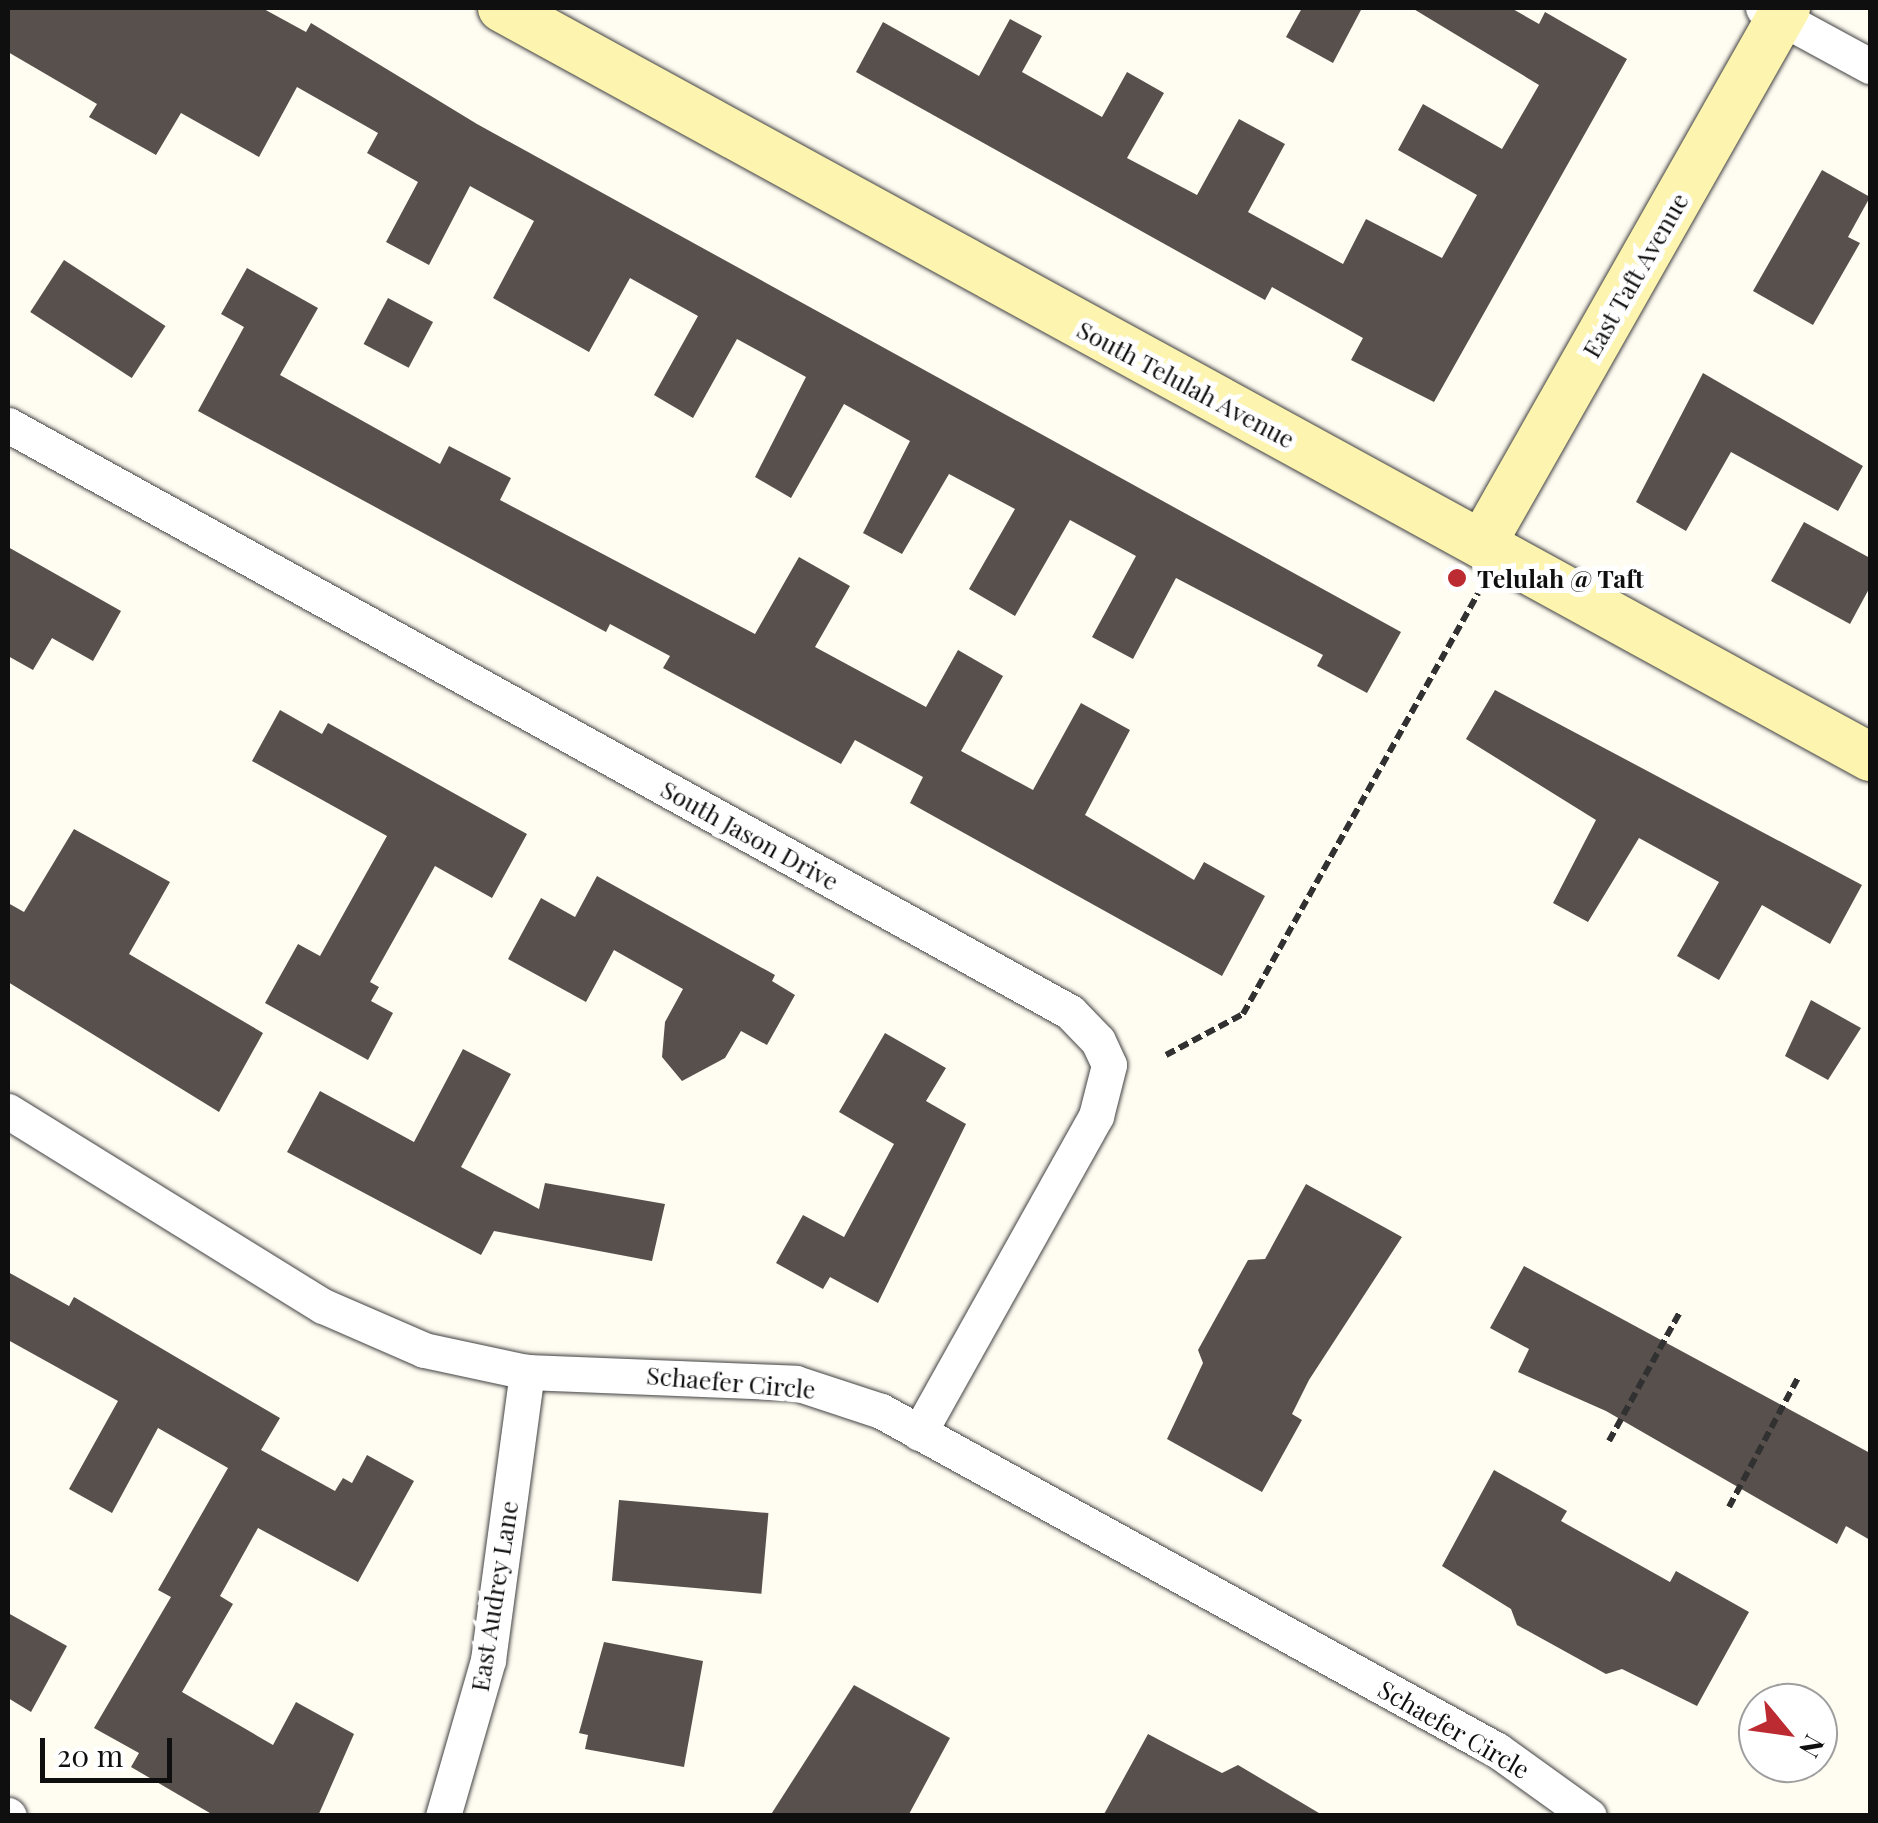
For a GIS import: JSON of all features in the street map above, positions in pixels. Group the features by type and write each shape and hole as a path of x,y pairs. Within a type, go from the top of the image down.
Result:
{"street":[{"name":"South Telulah Avenue","path":"502,8 1870,757"},
{"name":"East Taft Avenue","path":"1483,542 1777,11"},
{"path":"1777,11 1870,66"},
{"name":"South Jason Drive","path":"8,424 1070,1012 1098,1041 1109,1065 1096,1116 919,1433"},
{"name":"Schaefer Circle","path":"8,1111 370,1331 471,1366 526,1372 796,1383 844,1394 1497,1750 1589,1816"},
{"name":"East Audrey Lane","path":"443,1816 488,1660 526,1372"}],"path":[{"path":"1166,1055 1242,1014 1471,606"},
{"path":"1608,1441 1680,1310"},
{"path":"1729,1507 1799,1376"}],"building":[{"path":"8,8 262,8 306,32 311,23 477,124 1401,632 1367,693 1317,666 1323,655 1176,578 1133,659 1092,637 1136,556 1070,520 1015,616 969,589 1015,509 949,474 902,554 863,533 910,441 844,404 791,498 755,477 806,377 737,339 693,418 654,395 698,316 630,278 589,352 493,298 534,221 470,186 429,265 386,242 418,182 367,153 378,133 297,87 259,157 181,113 156,155 89,117 97,104 8,52"},
{"path":"1302,8 1362,8 1333,63 1286,37"},
{"path":"1412,8 1511,8 1539,24 1545,12 1627,59 1434,402 1351,360 1363,338 1272,287 1265,300 856,72 883,22 979,76 1010,19 1042,36 1022,72 1102,117 1127,72 1164,93 1127,158 1197,195 1239,119 1285,144 1248,212 1343,264 1366,219 1442,258 1477,195 1398,150 1423,104 1502,149 1539,85"},
{"path":"1822,170 1870,197 1848,237 1860,243 1813,325 1753,291"},
{"path":"64,260 165,326 132,378 30,312"},
{"path":"247,268 318,308 280,375 440,464 449,446 511,478 500,500 755,634 799,557 850,586 815,647 926,707 958,650 1003,676 961,751 1033,790 1081,703 1130,730 1085,815 1194,880 1204,862 1265,896 1222,976 910,803 923,777 855,740 841,764 663,668 670,656 610,624 606,632 198,411 244,327 221,314"},
{"path":"388,298 433,322 409,368 364,344"},
{"path":"1703,373 1863,466 1838,511 1731,452 1686,531 1636,502"},
{"path":"1804,522 1870,558 1870,587 1850,624 1771,581"},
{"path":"8,547 121,611 93,661 52,638 33,670 8,656"},
{"path":"1495,690 1862,885 1830,944 1762,905 1719,980 1677,956 1719,882 1639,838 1588,922 1553,903 1596,820 1466,739"},
{"path":"280,710 322,734 328,723 527,834 492,898 435,866 370,982 379,987 371,1001 393,1013 368,1060 265,1003 298,944 320,956 387,836 252,761"},
{"path":"74,829 170,882 129,954 263,1033 219,1112 8,982 8,903 24,912"},
{"path":"597,876 775,975 772,981 795,995 767,1045 741,1031 725,1058 682,1081 662,1057 665,1022 683,989 614,950 586,1002 508,959 541,898 575,917"},
{"path":"1811,1000 1861,1028 1828,1080 1785,1056"},
{"path":"885,1033 946,1068 926,1101 966,1124 878,1303 830,1277 823,1289 776,1263 803,1215 844,1237 894,1144 839,1112"},
{"path":"463,1049 511,1074 461,1167 539,1209 545,1183 665,1204 652,1261 494,1231 481,1255 287,1152 320,1091 414,1142"},
{"path":"1306,1184 1402,1237 1309,1380 1292,1414 1302,1420 1262,1492 1167,1439 1203,1363 1198,1350 1248,1260 1265,1259"},
{"path":"1524,1266 1870,1453 1870,1540 1846,1526 1837,1544 1606,1411 1518,1372 1529,1349 1490,1328"},
{"path":"8,1272 69,1306 74,1297 280,1418 261,1450 335,1491 343,1478 352,1483 367,1455 414,1481 358,1582 258,1528 220,1596 233,1604 182,1692 273,1745 296,1702 354,1734 318,1816 215,1816 131,1767 139,1753 94,1728 171,1597 158,1590 228,1468 158,1428 112,1513 69,1489 118,1401 8,1340"},
{"path":"1494,1470 1567,1511 1561,1521 1670,1582 1676,1571 1749,1612 1697,1706 1622,1669 1606,1674 1517,1625 1511,1609 1442,1566"},
{"path":"619,1500 768,1513 761,1594 612,1581"},
{"path":"8,1613 67,1646 31,1712 8,1698"},
{"path":"604,1642 703,1661 684,1767 585,1749 588,1735 579,1733"},
{"path":"854,1685 950,1738 908,1816 770,1816"},
{"path":"1148,1734 1222,1773 1238,1765 1324,1816 1103,1816"}],"place":[{"name":"Telulah @ Taft","path":"1457,578"}]}
